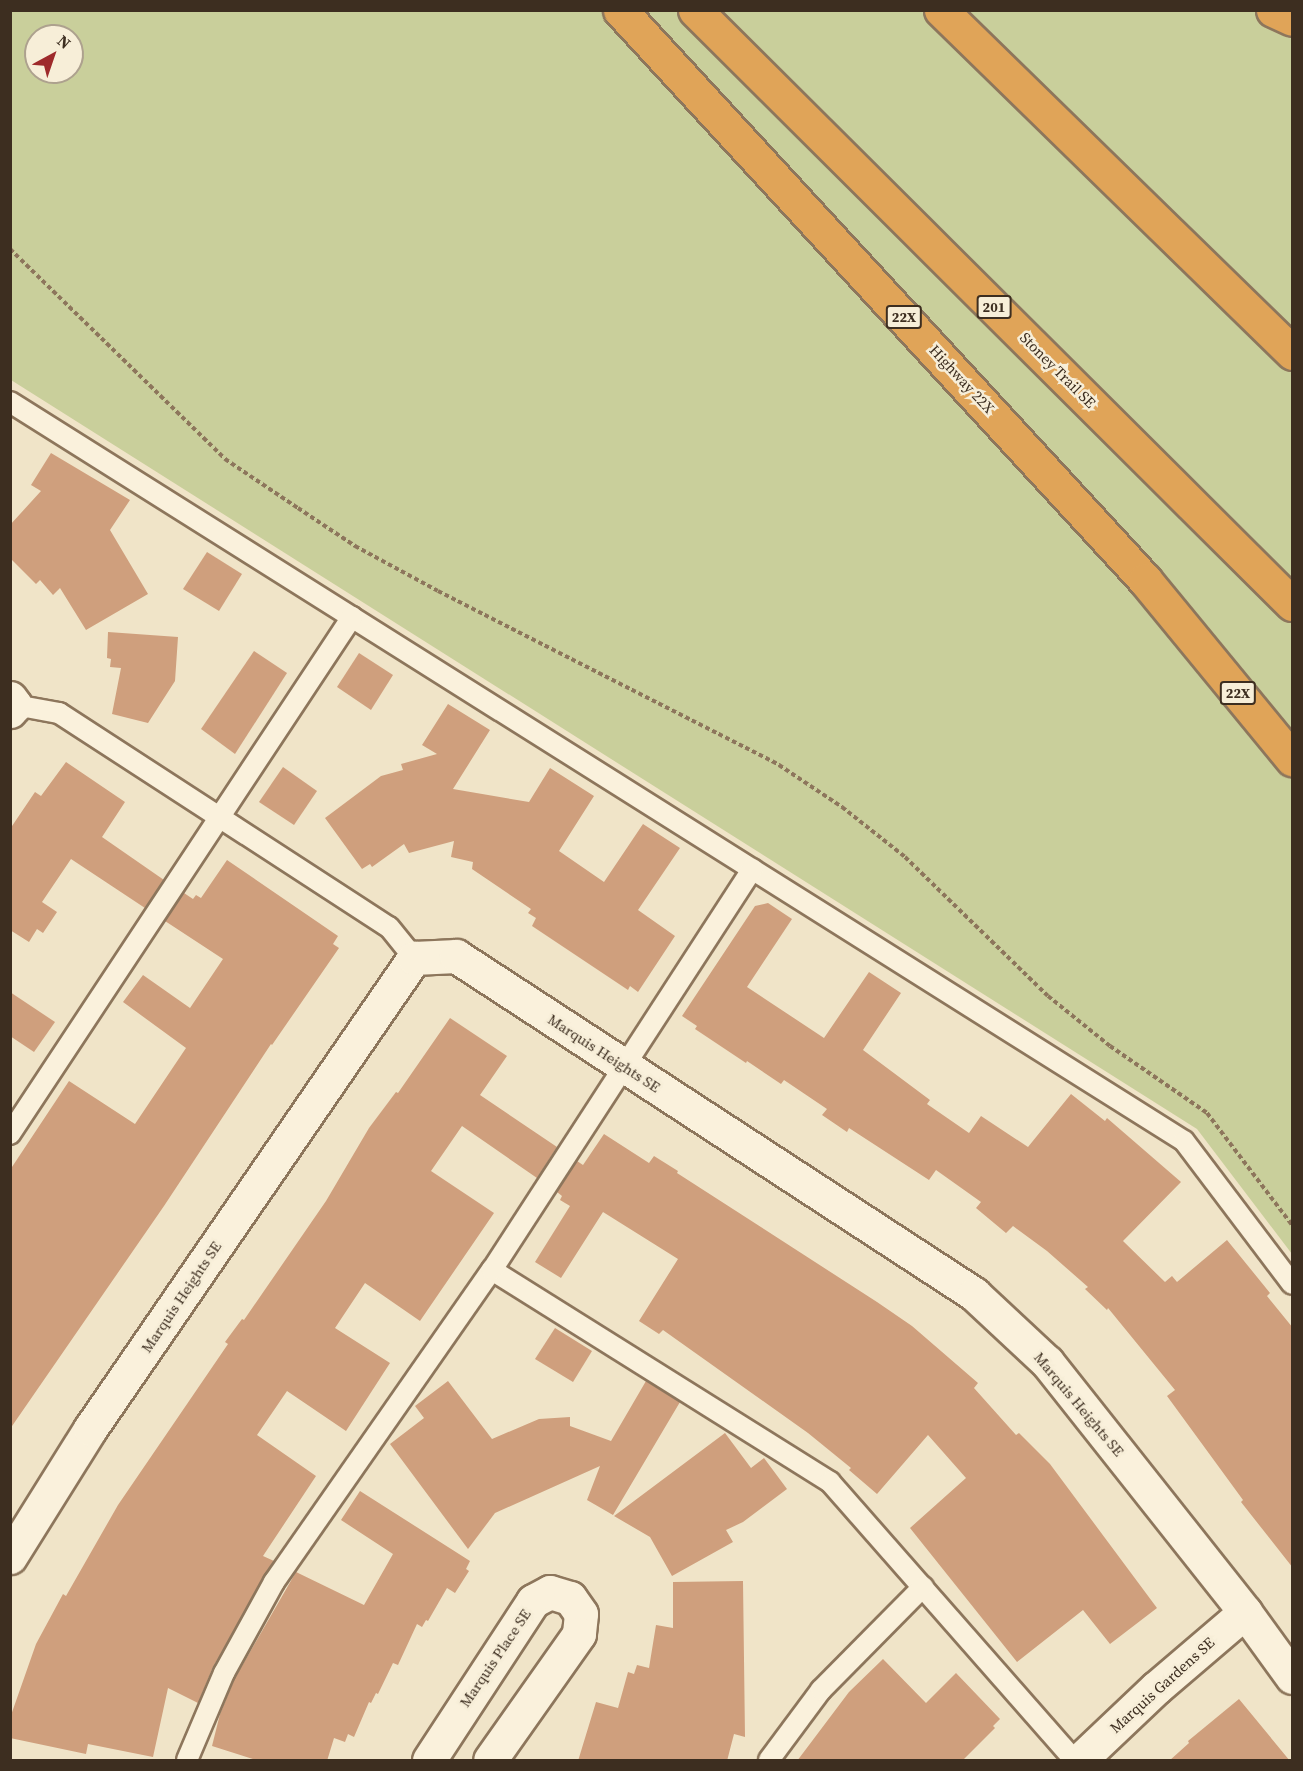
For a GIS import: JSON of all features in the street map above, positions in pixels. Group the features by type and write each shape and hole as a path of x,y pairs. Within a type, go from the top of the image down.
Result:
{"highway":[{"name":"Highway 22X","path":"620,10 1145,580 1293,759"},
{"name":"Stoney Trail SE","path":"695,10 1293,603"},
{"path":"941,10 1293,353"},
{"path":"1273,10 1293,19"}],"street":[{"name":"Marquis Heights SE","path":"10,1557 90,1429 414,958 456,956 974,1294 1047,1362 1108,1435 1293,1677"},
{"name":"Marquis Place SE","path":"429,1761 533,1601 550,1592 570,1599 581,1614 579,1634 490,1761"},
{"name":"Marquis Gardens SE","path":"1080,1761 1156,1688 1245,1612"}],"lane":[{"path":"10,402 1184,1141 1293,1284"},
{"path":"10,1134 352,617"},
{"path":"12,705 59,713 219,819 389,927 414,958"},
{"path":"187,1761 224,1673 274,1582 492,1270 752,869"},
{"path":"492,1270 830,1482 1074,1761"},
{"path":"769,1761 820,1690 923,1587"}],"path":[{"path":"10,249 225,459 298,508 355,546 438,591 779,765 842,807 905,857 1048,996 1110,1046 1207,1113 1293,1225"}],"green space":[{"path":"10,11 1292,11 1292,1254 1197,1129 11,380"}],"building":[{"path":"51,453 130,500 110,530 148,594 86,630 60,588 53,595 40,580 36,584 10,558 10,525 41,491 31,485"},
{"path":"207,552 242,574 219,611 183,589"},
{"path":"108,632 178,637 175,681 148,723 112,714 121,668 110,667 111,659 107,658"},
{"path":"254,651 287,673 235,754 201,729"},
{"path":"359,653 393,675 371,710 337,687"},
{"path":"448,704 490,730 453,789 529,802 550,768 594,796 559,851 604,882 643,824 680,848 638,910 675,936 638,992 630,986 628,990 532,926 536,918 528,913 531,909 472,869 473,862 451,857 454,841 409,853 404,844 372,867 370,864 362,869 325,818 381,776 403,770 401,764 437,754 422,745"},
{"path":"66,762 125,802 102,837 164,880 145,908 71,859 42,902 57,912 43,933 37,929 29,942 10,930 10,829 35,792 41,796"},
{"path":"283,767 317,791 294,825 259,802"},
{"path":"227,860 338,936 333,944 339,948 271,1044 164,1206 10,1429 10,1170 69,1081 135,1124 186,1048 123,1002 143,975 190,1008 223,959 165,921 184,893 193,899 196,895 201,898"},
{"path":"768,903 792,919 747,987 824,1038 869,972 901,993 863,1050 930,1100 927,1104 969,1133 981,1116 1028,1147 1071,1094 1105,1121 1107,1118 1181,1182 1123,1241 1165,1282 1172,1276 1177,1282 1227,1240 1270,1293 1267,1296 1293,1328 1293,1568 1241,1502 1243,1500 1167,1396 1175,1390 1108,1308 1107,1310 1085,1289 1088,1287 1047,1251 1013,1226 1006,1233 976,1208 981,1202 936,1170 929,1180 849,1128 847,1132 822,1115 827,1109 784,1080 781,1084 747,1061 746,1063 695,1029 697,1026 682,1016 755,906"},
{"path":"10,992 55,1022 34,1052 10,1036"},
{"path":"450,1018 507,1056 480,1095 557,1147 537,1178 462,1126 431,1171 494,1213 420,1321 365,1283 335,1328 390,1363 346,1431 287,1391 257,1435 316,1476 263,1556 274,1561 213,1667 198,1703 168,1688 153,1757 88,1744 86,1754 10,1738 10,1718 36,1644 63,1594 66,1596 118,1505 228,1344 225,1342 242,1319 244,1320 326,1201 369,1128 396,1092 398,1093"},
{"path":"604,1134 649,1163 654,1156 912,1326 978,1383 974,1388 1016,1435 1019,1433 1050,1464 1157,1608 1110,1644 1083,1610 1017,1662 910,1528 966,1478 928,1435 877,1494 849,1470 851,1468 808,1433 663,1330 659,1334 639,1321 678,1259 603,1212 561,1278 535,1262 570,1206 560,1200 562,1196 557,1192 577,1161 583,1165"},
{"path":"555,1328 592,1351 573,1382 535,1359"},
{"path":"448,1381 492,1439 539,1419 570,1417 570,1426 611,1441 646,1381 680,1402 613,1515 587,1500 600,1466 495,1513 468,1549 390,1444 424,1418 415,1406"},
{"path":"725,1433 751,1468 764,1458 787,1489 743,1522 726,1530 733,1542 672,1576 650,1537 614,1516"},
{"path":"360,1491 470,1561 466,1569 469,1571 455,1593 447,1588 428,1621 426,1620 422,1627 417,1624 398,1665 393,1663 378,1694 376,1693 371,1703 369,1702 354,1737 348,1734 345,1742 334,1738 327,1761 259,1761 212,1746 220,1714 235,1678 296,1572 364,1605 393,1554 341,1520"},
{"path":"743,1581 745,1737 734,1734 727,1761 578,1761 596,1702 618,1708 628,1672 634,1674 637,1665 649,1668 656,1625 673,1628 673,1582"},
{"path":"883,1659 926,1703 956,1673 1000,1719 993,1726 995,1728 962,1761 797,1761 849,1692"},
{"path":"1239,1699 1290,1761 1169,1761 1189,1743 1188,1741"}]}
